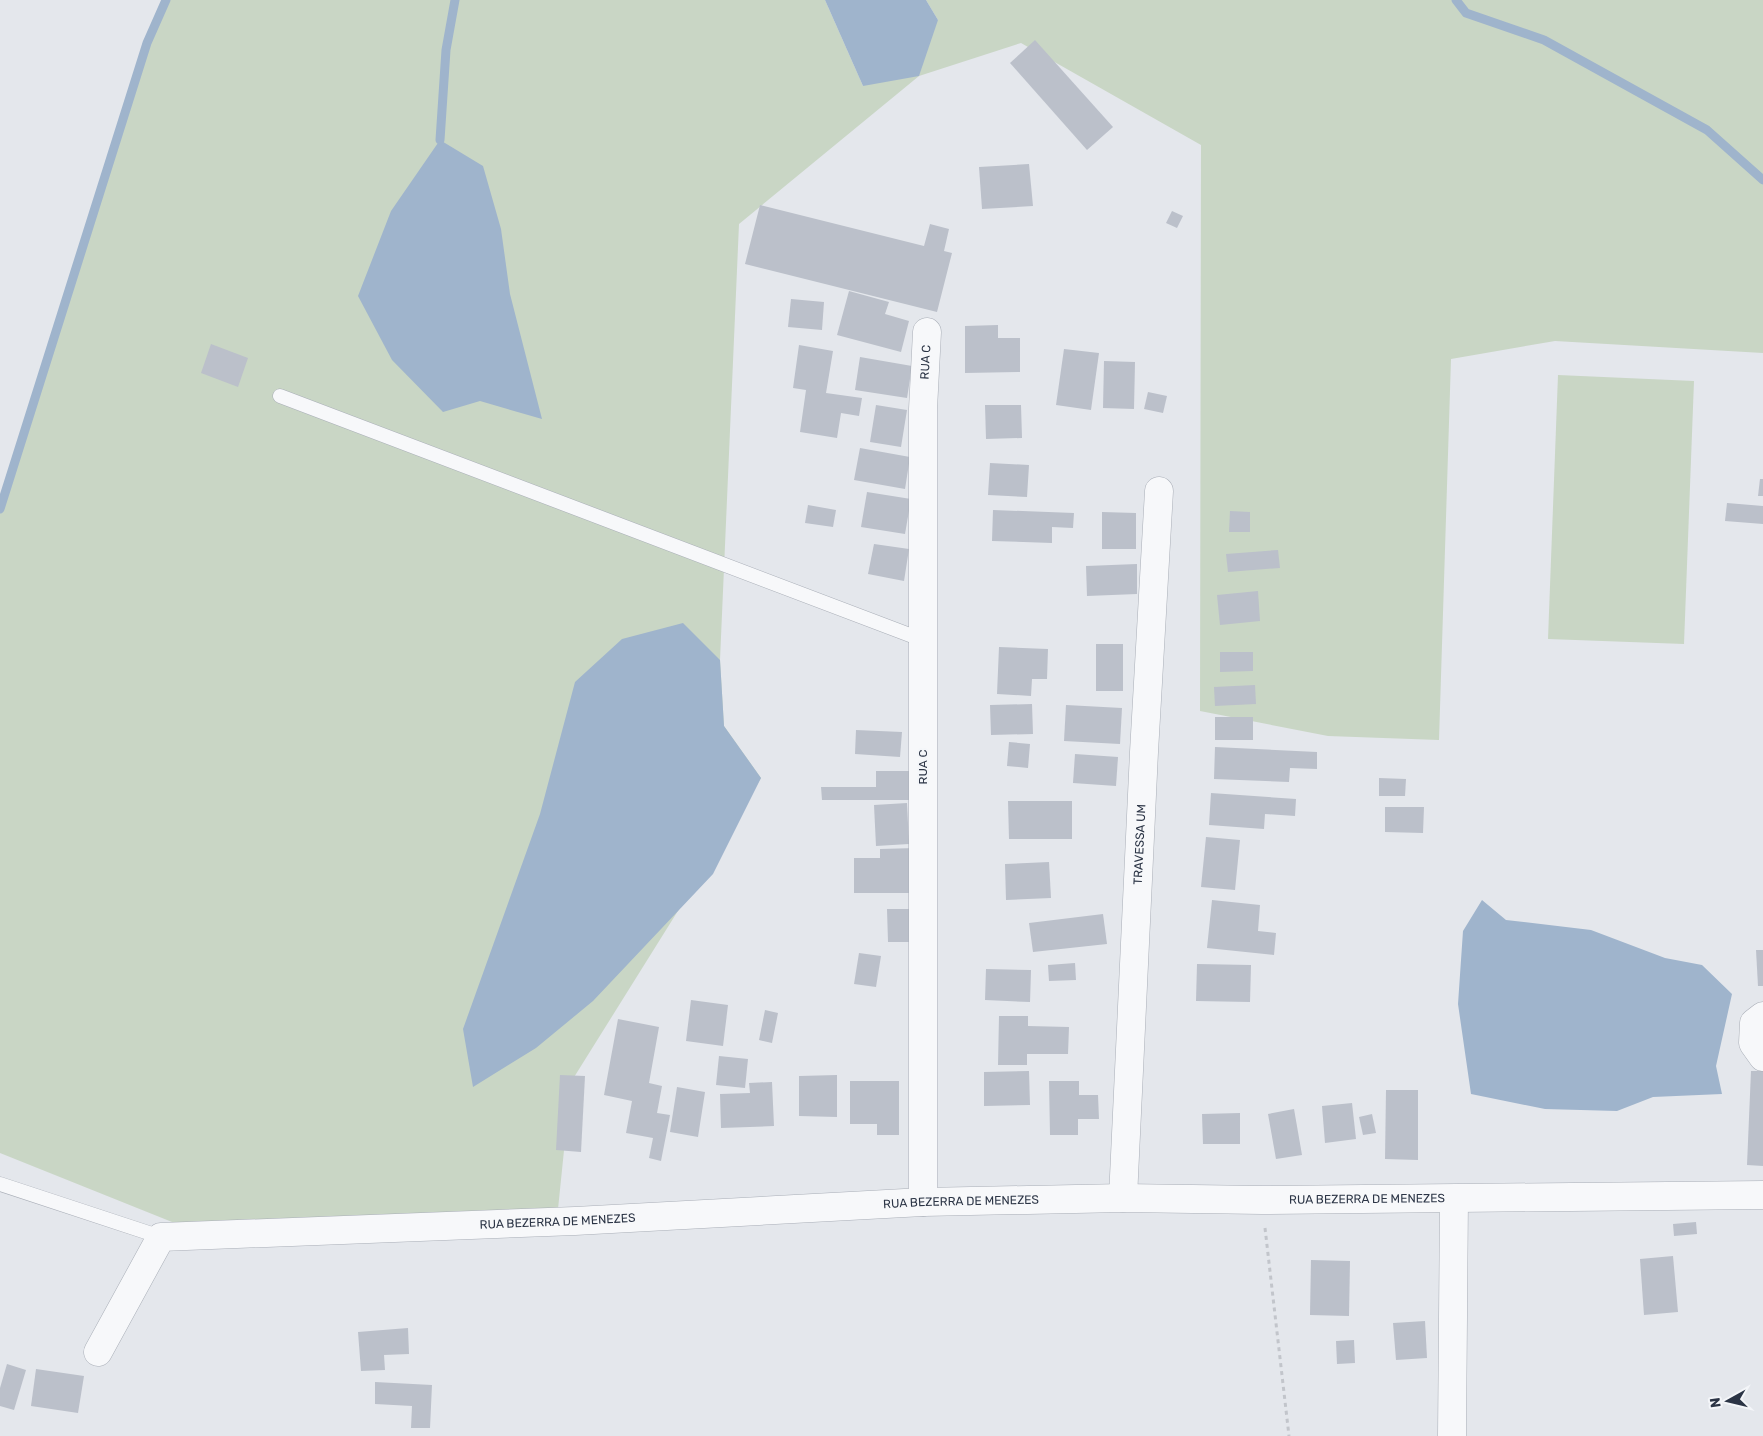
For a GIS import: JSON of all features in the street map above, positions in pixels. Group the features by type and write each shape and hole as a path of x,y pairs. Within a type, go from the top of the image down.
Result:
{"street":[{"name":"RUA C","path":"924,1202 923,410 927,332"},
{"name":"TRAVESSA UM","path":"1123,1198 1158,491"},
{"path":"1763,1016 1754,1023 1753,1043 1763,1057"},
{"name":"RUA BEZERRA DE MENEZES","path":"161,1238 575,1221 924,1202 1123,1198 1262,1200 1763,1195"},
{"path":"1452,1436 1454,1199"},
{"path":"98,1352 161,1238"}],"lane":[{"path":"280,396 923,640"},
{"path":"0,1184 161,1238"}],"path":[{"path":"1262,1200 1289,1436"}],"green space":[{"path":"166,0 825,0 863,86 938,20 926,0 1763,0 1763,353 1555,341 1451,359 1439,740 1328,736 1200,711 1201,145 1021,43 919,76 739,224 720,660 724,726 761,778 571,1082 558,1209 187,1228 0,1153 0,509 147,43"},
{"path":"1558,375 1694,381 1684,644 1548,639"}],"water":[{"path":"825,0 926,0 938,20 919,76 863,86"},
{"path":"440,140 483,166 501,229 510,294 542,419 480,401 443,412 392,360 358,296 391,211"},
{"path":"683,623 720,660 724,726 761,778 713,874 593,1001 536,1048 473,1087 463,1029 540,814 575,682 622,639"},
{"path":"1482,900 1506,920 1591,930 1665,958 1702,965 1732,994 1716,1066 1722,1094 1653,1097 1617,1111 1545,1109 1471,1094 1458,1004 1463,931"}],"building":[{"path":"1035,40 1113,127 1087,150 1010,63"},
{"path":"1029,164 1033,206 982,209 979,167"},
{"path":"760,205 924,246 930,224 949,229 944,251 952,253 937,312 745,264"},
{"path":"1172,211 1183,216 1177,228 1166,223"},
{"path":"849,291 889,302 885,314 909,321 901,352 837,335"},
{"path":"791,299 824,302 822,330 788,327"},
{"path":"998,325 998,338 1020,338 1020,372 965,373 965,326"},
{"path":"211,344 248,358 238,387 201,373"},
{"path":"799,345 833,351 826,393 862,398 859,416 841,413 837,438 800,432 806,390 793,388"},
{"path":"1064,349 1099,353 1091,410 1056,405"},
{"path":"860,357 912,366 907,398 855,390"},
{"path":"1104,361 1135,362 1134,409 1103,408"},
{"path":"1148,392 1167,396 1163,413 1144,409"},
{"path":"876,405 907,410 901,447 870,442"},
{"path":"985,405 1021,405 1022,438 986,439"},
{"path":"860,448 910,457 905,489 854,480"},
{"path":"990,463 1029,465 1027,497 988,495"},
{"path":"1760,479 1763,479 1763,496 1758,496"},
{"path":"867,492 911,499 905,534 861,527"},
{"path":"1727,503 1763,506 1763,524 1725,521"},
{"path":"808,505 836,510 833,527 805,523"},
{"path":"993,510 1074,513 1073,528 1052,527 1052,543 992,541"},
{"path":"1230,511 1250,512 1250,532 1229,532"},
{"path":"1102,512 1136,513 1136,549 1102,549"},
{"path":"874,544 909,549 904,581 868,574"},
{"path":"1278,550 1280,568 1228,572 1226,554"},
{"path":"1137,564 1137,594 1087,596 1086,566"},
{"path":"1258,591 1260,621 1220,625 1217,595"},
{"path":"1096,644 1123,644 1123,691 1096,691"},
{"path":"999,647 1048,649 1047,679 1032,679 1031,696 997,694"},
{"path":"1220,652 1253,652 1253,671 1220,672"},
{"path":"1255,685 1256,704 1215,706 1214,687"},
{"path":"1032,704 1033,734 991,735 990,705"},
{"path":"1066,705 1122,708 1120,744 1064,741"},
{"path":"1215,717 1253,717 1253,740 1215,740"},
{"path":"856,730 902,732 900,757 855,754"},
{"path":"1009,742 1030,744 1028,768 1007,766"},
{"path":"1215,747 1317,752 1317,769 1290,768 1289,782 1214,779"},
{"path":"1075,754 1118,757 1116,786 1073,783"},
{"path":"876,771 916,771 916,800 822,800 821,787 876,787"},
{"path":"1379,778 1406,779 1405,796 1379,796"},
{"path":"1211,793 1296,799 1295,816 1265,814 1264,829 1209,825"},
{"path":"1008,801 1072,801 1072,839 1009,839"},
{"path":"907,803 909,844 876,846 874,805"},
{"path":"1385,807 1424,807 1423,833 1385,832"},
{"path":"1206,837 1240,840 1235,890 1201,887"},
{"path":"916,848 916,893 854,893 854,858 880,858 880,849"},
{"path":"1049,862 1051,898 1006,900 1005,864"},
{"path":"1212,900 1260,905 1258,931 1276,933 1274,955 1207,948"},
{"path":"887,909 915,909 915,942 888,942"},
{"path":"1103,914 1107,944 1033,952 1029,923"},
{"path":"1756,950 1763,950 1763,986 1758,986"},
{"path":"859,953 881,956 876,987 854,984"},
{"path":"1075,963 1076,980 1049,981 1048,965"},
{"path":"1197,964 1251,965 1250,1002 1196,1001"},
{"path":"986,969 1031,970 1030,1002 985,1000"},
{"path":"691,1000 728,1005 723,1046 686,1041"},
{"path":"765,1010 778,1013 772,1043 759,1040"},
{"path":"999,1016 1028,1016 1028,1026 1069,1027 1068,1054 1027,1054 1027,1065 998,1065"},
{"path":"618,1019 659,1027 649,1083 662,1086 657,1113 670,1115 661,1161 649,1158 653,1138 626,1133 632,1101 604,1095"},
{"path":"719,1056 748,1059 745,1088 716,1085"},
{"path":"1029,1071 1030,1105 984,1106 984,1072"},
{"path":"1751,1071 1763,1071 1763,1166 1747,1165"},
{"path":"560,1075 585,1076 581,1152 556,1150"},
{"path":"837,1075 837,1117 799,1116 799,1076"},
{"path":"850,1081 899,1081 899,1135 877,1135 877,1124 850,1124"},
{"path":"1049,1081 1079,1081 1079,1095 1098,1095 1099,1119 1078,1119 1078,1135 1050,1135"},
{"path":"772,1082 774,1126 721,1128 720,1094 750,1093 749,1083"},
{"path":"677,1087 705,1092 698,1137 670,1132"},
{"path":"1386,1090 1418,1090 1418,1160 1385,1159"},
{"path":"1352,1103 1356,1139 1325,1143 1322,1106"},
{"path":"1294,1109 1302,1155 1276,1159 1268,1114"},
{"path":"1240,1113 1240,1144 1203,1144 1202,1114"},
{"path":"1372,1114 1376,1133 1363,1135 1359,1117"},
{"path":"1696,1222 1697,1234 1674,1236 1673,1224"},
{"path":"1673,1256 1678,1312 1644,1315 1640,1259"},
{"path":"1311,1260 1350,1261 1349,1316 1310,1315"},
{"path":"1425,1321 1427,1358 1396,1360 1393,1323"},
{"path":"408,1328 409,1354 384,1355 385,1370 361,1371 358,1332"},
{"path":"1354,1340 1355,1363 1337,1364 1336,1341"},
{"path":"7,1364 26,1370 14,1410 0,1406 0,1388"},
{"path":"36,1369 84,1376 78,1413 31,1406"},
{"path":"375,1382 432,1385 430,1428 411,1428 412,1406 375,1404"}],"waterway":[{"path":"0,509 147,43 166,0"},
{"path":"440,140 446,50 455,0"},
{"path":"1456,0 1466,13 1544,40 1707,130 1763,180"}]}
